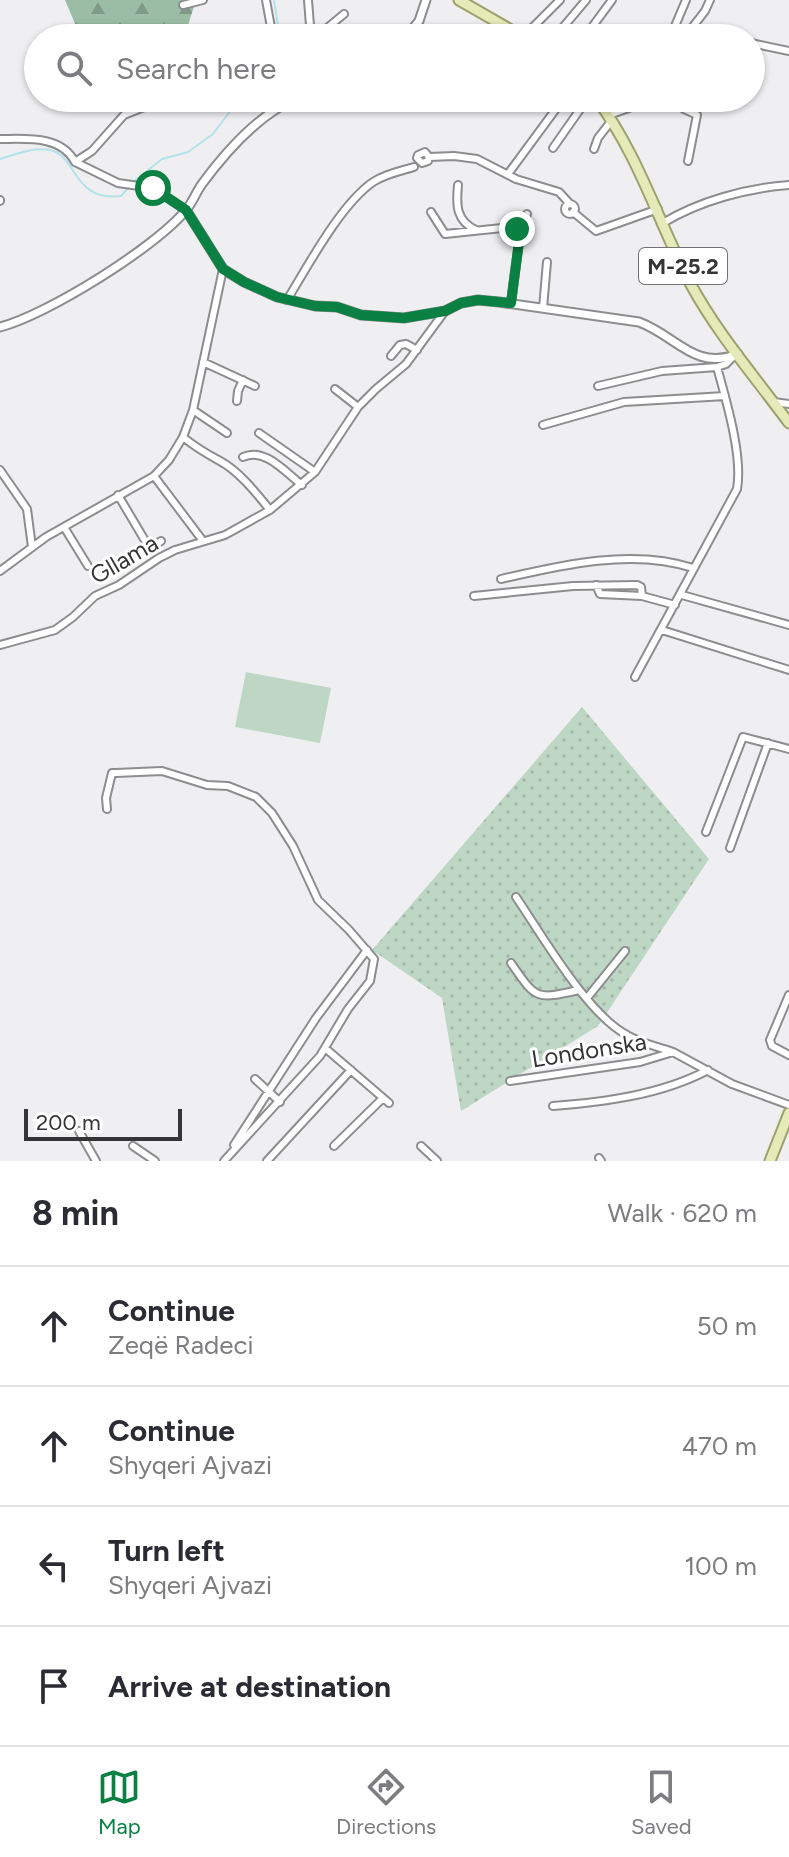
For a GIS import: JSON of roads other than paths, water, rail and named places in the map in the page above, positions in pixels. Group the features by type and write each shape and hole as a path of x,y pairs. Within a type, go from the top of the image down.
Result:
{"main road":[{"path":"459,0 501,24"},
{"name":"M-25.2","path":"606,112 658,209 691,284 736,355 789,423"},
{"path":"770,1161 789,1113"}],"street":[{"path":"183,5 203,0"},
{"path":"266,0 270,24"},
{"path":"308,0 311,24"},
{"path":"417,24 426,0"},
{"path":"537,24 560,0"},
{"path":"566,24 586,0"},
{"path":"594,24 612,0"},
{"path":"676,24 686,0"},
{"path":"695,24 710,0"},
{"path":"331,24 344,14"},
{"path":"765,46 789,51"},
{"path":"75,162 92,151 124,115 131,112"},
{"path":"0,327 57,304 147,244 186,210 202,184 239,141 271,112"},
{"path":"508,174 554,112"},
{"path":"553,148 578,112"},
{"path":"594,149 611,118 623,112"},
{"path":"688,161 697,115 695,112"},
{"path":"0,139 54,142 75,162 118,183 153,188 164,193 186,210 223,269 262,292 287,300 337,307 361,315 404,318 445,311 461,303 478,300 511,303 639,322 665,334 695,357 736,355"},
{"path":"429,157 467,157 559,192 574,207 573,212 596,231 658,209"},
{"path":"287,300 343,214 364,190 383,177 414,167"},
{"path":"458,185 458,212 462,220 476,230"},
{"path":"663,223 729,196 789,185"},
{"path":"431,212 445,234 451,236 502,228 517,229 520,234"},
{"path":"511,303 520,234 527,214"},
{"path":"543,308 547,262"},
{"path":"0,571 64,527 154,476 169,460 183,437 193,410 223,269"},
{"name":"Gllama","path":"0,645 55,630 95,596 119,585 159,558 225,535 270,510 315,472 358,407 406,364 445,311"},
{"path":"391,356 400,345 406,344 417,350"},
{"path":"598,386 662,371 717,367 736,355"},
{"path":"203,362 255,386"},
{"path":"635,677 728,510 739,482 733,428 717,367"},
{"path":"237,401 243,380"},
{"path":"335,389 358,407"},
{"path":"543,425 624,402 725,396"},
{"path":"774,402 789,404"},
{"path":"193,410 227,433"},
{"path":"259,433 315,472"},
{"path":"183,437 221,462 270,510"},
{"path":"243,457 263,455 302,485"},
{"path":"0,470 27,509 32,547"},
{"path":"154,476 203,541"},
{"path":"118,495 147,544 154,546 161,541"},
{"path":"64,527 88,566"},
{"path":"501,579 574,564 614,560 658,560 693,568"},
{"path":"474,596 596,585 637,585 641,587 642,596 675,605"},
{"path":"682,595 789,625"},
{"path":"662,630 789,670"},
{"path":"706,832 743,737 789,749"},
{"path":"730,848 768,743"},
{"path":"107,809 108,784 112,773 162,771 207,785 228,786 256,797 272,813 293,846 318,900 374,959 370,981 348,1009 325,1048 226,1159"},
{"name":"Londonska","path":"516,897 579,990 627,1035 673,1052 732,1084 789,1105"},
{"path":"226,1159 316,1018 367,950"},
{"path":"587,998 625,951"},
{"path":"511,963 531,992 538,996 579,990"},
{"path":"789,995 770,1040 772,1046 789,1055"},
{"path":"325,1048 386,1100 334,1146"},
{"name":"Londonska","path":"510,1081 640,1062 673,1052"},
{"path":"267,1161 351,1070"},
{"path":"553,1106 618,1098 675,1085 708,1070"},
{"path":"255,1079 280,1102"},
{"path":"79,1131 96,1161"},
{"path":"133,1146 155,1161"},
{"path":"421,1146 437,1161"}],"waterway":[{"path":"274,0 278,24"},
{"path":"132,183 162,159 188,152 213,134 230,112"},
{"path":"0,159 31,150 50,150 59,154 84,186 93,192 121,196 128,188"}]}
